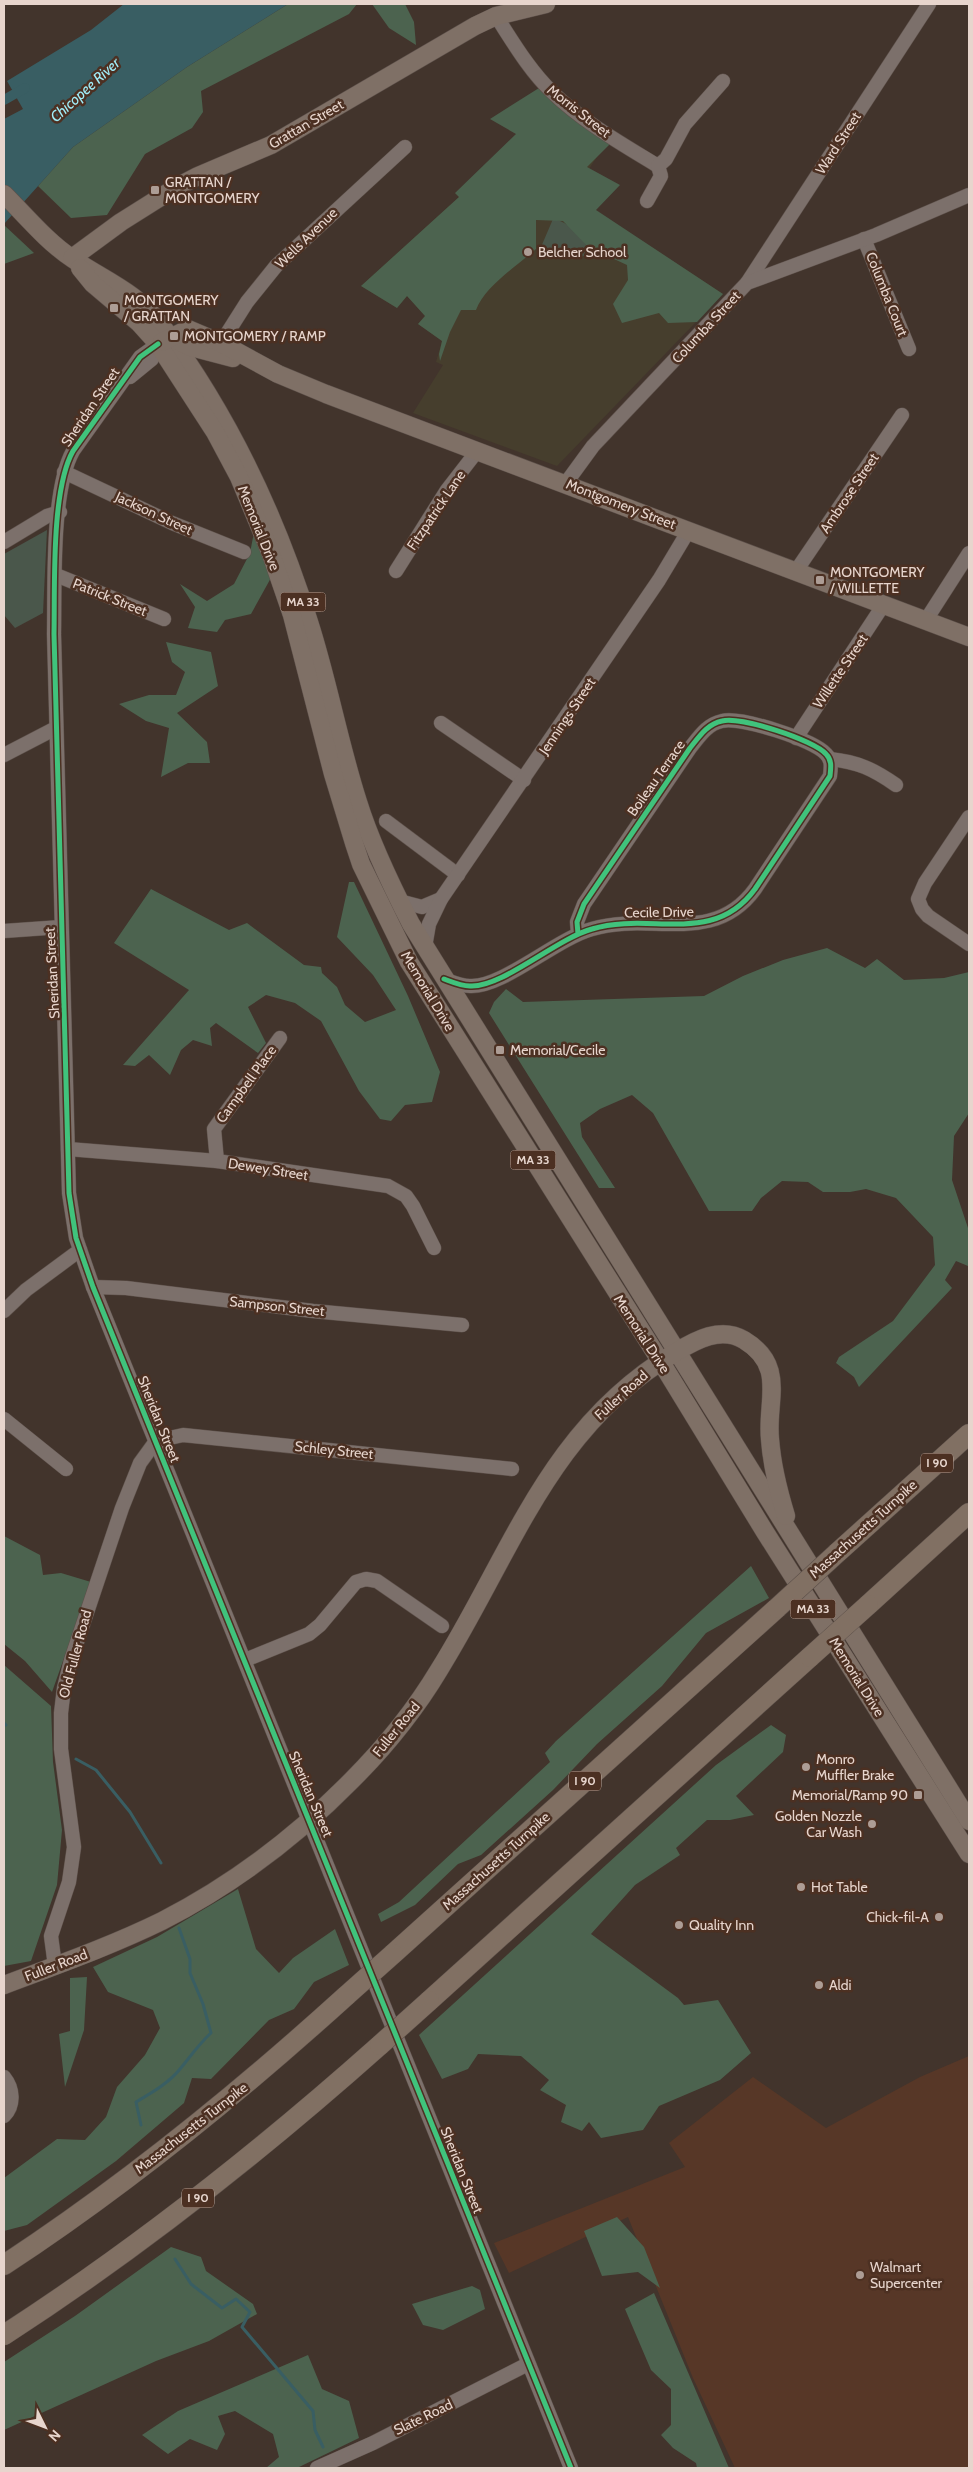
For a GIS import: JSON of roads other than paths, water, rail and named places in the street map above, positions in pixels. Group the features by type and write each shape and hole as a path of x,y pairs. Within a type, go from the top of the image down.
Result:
{"highway":[{"name":"Massachusetts Turnpike","path":"4,2265 187,2134 252,2080 969,1434"},
{"name":"I 90","path":"4,2335 90,2278 216,2184 312,2106 969,1512"},
{"path":"913,1564 969,1525"}],"main road":[{"name":"Grattan Street","path":"72,258 121,222 179,186 271,145 457,36 496,16 546,4"},
{"name":"Memorial Drive","path":"4,194 72,258 105,286 147,309 227,454 268,546 299,638 337,788 354,843 389,924 409,962 661,1362 765,1532 969,1854"},
{"name":"Montgomery Street","path":"164,341 188,329 273,372 969,637"},
{"name":"Memorial Drive","path":"164,341 206,390 251,472 286,552 310,625 358,802 399,901 444,979 969,1822"},
{"path":"206,390 208,369 216,344"},
{"name":"Fuller Road","path":"4,1985 130,1936 186,1908 250,1867 309,1820 353,1780 410,1713 459,1638 511,1537 562,1458 603,1410 639,1378 704,1336 725,1335 742,1339 757,1351 769,1367 773,1386 769,1428 774,1478 795,1543"}],"street":[{"name":"Ward Street","path":"747,283 929,4"},
{"name":"Morris Street","path":"496,16 536,75 553,93 610,136 658,166"},
{"path":"647,201 661,176 658,166 666,159 685,124 723,81"},
{"name":"Wells Avenue","path":"216,344 276,266 329,214 405,147"},
{"name":"Columba Street","path":"566,483 593,446 747,283 864,239 967,193"},
{"name":"Columba Court","path":"864,239 909,349"},
{"name":"Sheridan Street","path":"164,341 140,357 73,451 64,472 56,574 54,634 69,1193 80,1250 93,1287 246,1660 266,1718 571,2468"},
{"name":"Ambrose Street","path":"796,571 902,415"},
{"name":"Fitzpatrick Lane","path":"396,571 447,490 478,450"},
{"name":"Jackson Street","path":"64,472 172,523 244,552"},
{"path":"4,542 47,516 60,512"},
{"name":"Jennings Street","path":"425,947 429,924 440,899 524,780 659,580 688,530"},
{"path":"926,620 969,553"},
{"name":"Patrick Street","path":"56,574 164,619"},
{"name":"Willette Street","path":"796,738 884,604"},
{"name":"Boileau Terrace","path":"578,934 576,922 584,904 690,748 705,730 715,723 732,719 744,721 796,738 821,749 830,759 852,761 877,772 896,785"},
{"path":"441,724 524,780"},
{"path":"4,755 56,728"},
{"name":"Cecile Drive","path":"444,979 471,986 496,981 578,934 603,926 699,923 720,918 735,910 755,889 830,776 830,759"},
{"path":"969,817 924,883 918,899 922,909 928,916 969,944"},
{"path":"386,821 458,875"},
{"path":"399,901 422,907 429,906 440,899"},
{"path":"4,931 61,927"},
{"name":"Campbell Place","path":"216,1161 214,1128 280,1038"},
{"name":"Dewey Street","path":"68,1149 216,1161 388,1186 406,1196 434,1248"},
{"path":"4,1311 26,1290 80,1250"},
{"name":"Sampson Street","path":"93,1287 126,1288 295,1309 462,1325"},
{"path":"4,1419 66,1468"},
{"name":"Schley Street","path":"156,1442 183,1435 512,1469"},
{"name":"Old Fuller Road","path":"56,1966 51,1936 69,1882 74,1847 61,1749 61,1713 64,1688 71,1660 122,1508 140,1463 156,1442"},
{"path":"246,1660 309,1634 320,1625 356,1582 366,1579 376,1581 442,1626"},
{"path":"4,2077 10,2083 12,2098 4,2116"},
{"name":"Slate Road","path":"317,2468 372,2443 528,2364"}],"water":[{"name":"Chicopee River","path":"124,4 288,4 187,67 73,147 4,224 4,119 23,109 7,81 91,30"}],"waterway":[{"path":"4,100 25,88"},
{"path":"76,1759 96,1770 130,1812 161,1863"},
{"path":"141,2125 136,2102 171,2079 211,2033 203,2004 190,1973 190,1959 179,1928"},
{"path":"175,2259 191,2284 222,2308 236,2299 250,2312 242,2327 313,2411 315,2430 323,2447"}],"place":[{"name":"GRATTAN / MONTGOMERY","path":"155,190"},
{"name":"Belcher School","path":"528,252"},
{"name":"MONTGOMERY / GRATTAN","path":"114,308"},
{"name":"MONTGOMERY / RAMP","path":"174,336"},
{"name":"MONTGOMERY / WILLETTE","path":"820,580"},
{"name":"Memorial/Cecile","path":"500,1050"},
{"name":"Monro Muffler Brake","path":"806,1767"},
{"name":"Memorial/Ramp 90","path":"918,1795"},
{"name":"Golden Nozzle Car Wash","path":"872,1824"},
{"name":"Hot Table","path":"801,1887"},
{"name":"Chick-fil-A","path":"939,1917"},
{"name":"Quality Inn","path":"679,1925"},
{"name":"Aldi","path":"819,1985"},
{"name":"Walmart Supercenter","path":"860,2275"}]}
